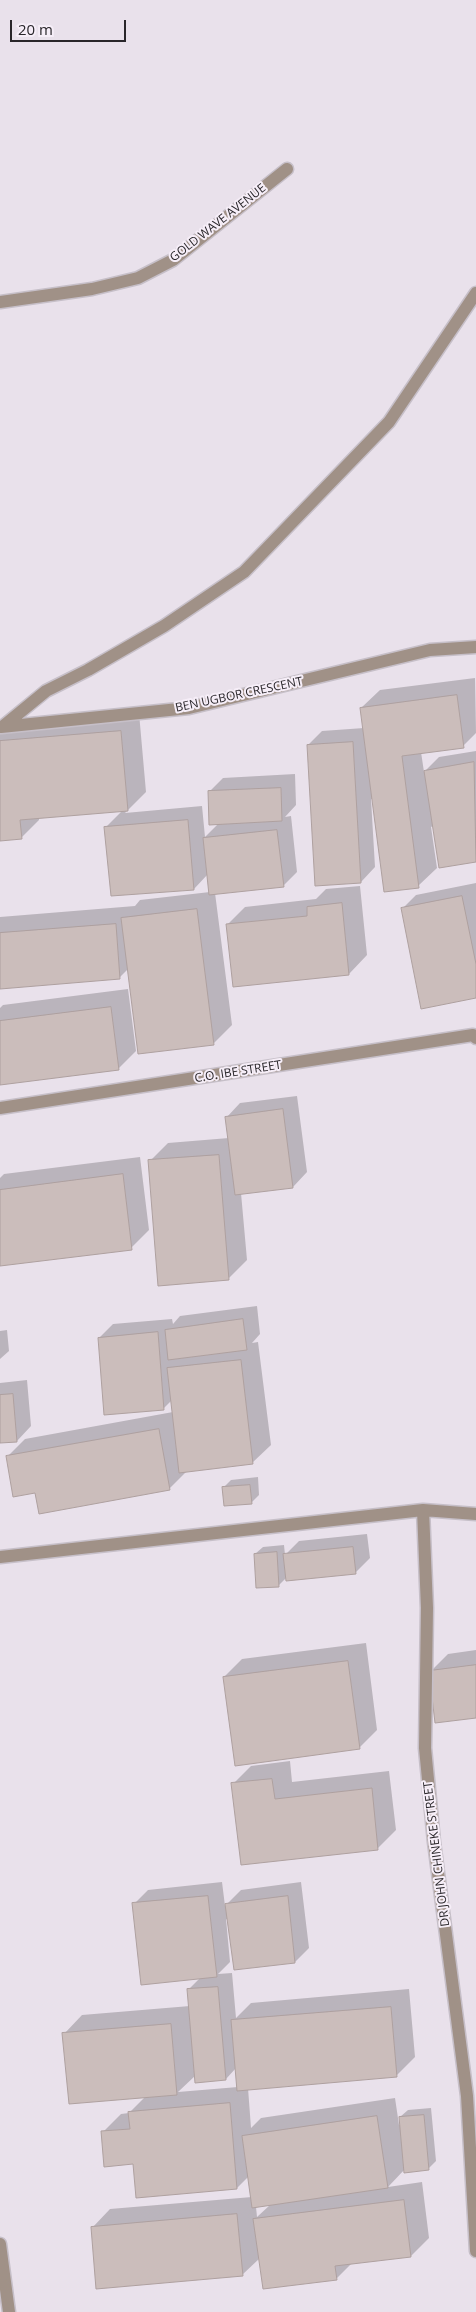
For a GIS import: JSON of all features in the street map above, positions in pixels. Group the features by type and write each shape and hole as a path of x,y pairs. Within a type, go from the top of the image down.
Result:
{"street":[{"name":"GOLD WAVE AVENUE","path":"0,302 92,289 138,278 173,260 287,169"},
{"path":"1,727 46,692 164,626 244,572 389,422 476,293"},
{"name":"BEN UGBOR CRESCENT","path":"1,727 189,708 430,650 476,647"},
{"name":"C.O. IBE STREET","path":"0,1108 473,1036 476,1038"},
{"path":"0,1557 423,1510 476,1514"},
{"name":"DR JOHN CHINEKE STREET","path":"423,1510 427,1608 425,1748 434,1842 467,2096 476,2251"},
{"path":"0,2244 9,2312"}],"building":[{"path":"457,695 464,748 402,756 419,888 384,892 360,708"},
{"path":"121,731 128,811 20,820 22,839 0,841 0,741"},
{"path":"353,742 361,883 315,886 307,745"},
{"path":"474,762 476,862 439,868 424,771"},
{"path":"281,788 282,821 209,825 208,791"},
{"path":"188,820 194,890 111,896 104,827"},
{"path":"277,830 284,887 209,895 203,838"},
{"path":"462,896 476,964 476,998 421,1009 401,908"},
{"path":"342,903 349,975 233,987 226,924 307,916 307,907"},
{"path":"197,909 214,1045 138,1054 121,918"},
{"path":"116,924 120,979 0,989 0,933"},
{"path":"111,1007 119,1070 0,1085 0,1021"},
{"path":"283,1109 293,1188 235,1195 225,1117"},
{"path":"219,1155 229,1280 158,1286 148,1160"},
{"path":"123,1174 132,1250 0,1266 0,1190"},
{"path":"243,1319 247,1350 168,1360 165,1330"},
{"path":"158,1332 164,1410 104,1415 98,1338"},
{"path":"241,1360 253,1464 179,1473 167,1368"},
{"path":"13,1394 17,1442 0,1443 0,1395"},
{"path":"159,1429 170,1490 39,1514 35,1493 13,1497 6,1456"},
{"path":"250,1485 252,1504 224,1506 222,1487"},
{"path":"353,1547 356,1574 286,1581 283,1554"},
{"path":"277,1552 279,1587 256,1588 254,1554"},
{"path":"348,1661 360,1749 235,1766 223,1677"},
{"path":"476,1665 476,1718 435,1723 429,1671"},
{"path":"272,1779 275,1799 372,1788 378,1850 241,1865 231,1783"},
{"path":"208,1896 217,1977 141,1985 132,1903"},
{"path":"288,1896 295,1963 234,1970 225,1904"},
{"path":"218,1987 226,2080 195,2083 187,1989"},
{"path":"391,2007 397,2077 237,2091 231,2020"},
{"path":"171,2024 177,2095 69,2104 62,2033"},
{"path":"230,2103 237,2189 136,2198 133,2164 104,2167 101,2131 130,2129 128,2112"},
{"path":"424,2115 429,2170 404,2173 399,2117"},
{"path":"377,2116 388,2188 252,2208 242,2136"},
{"path":"404,2200 411,2257 335,2266 337,2280 263,2289 253,2219"},
{"path":"237,2214 243,2276 96,2289 91,2227"}]}
